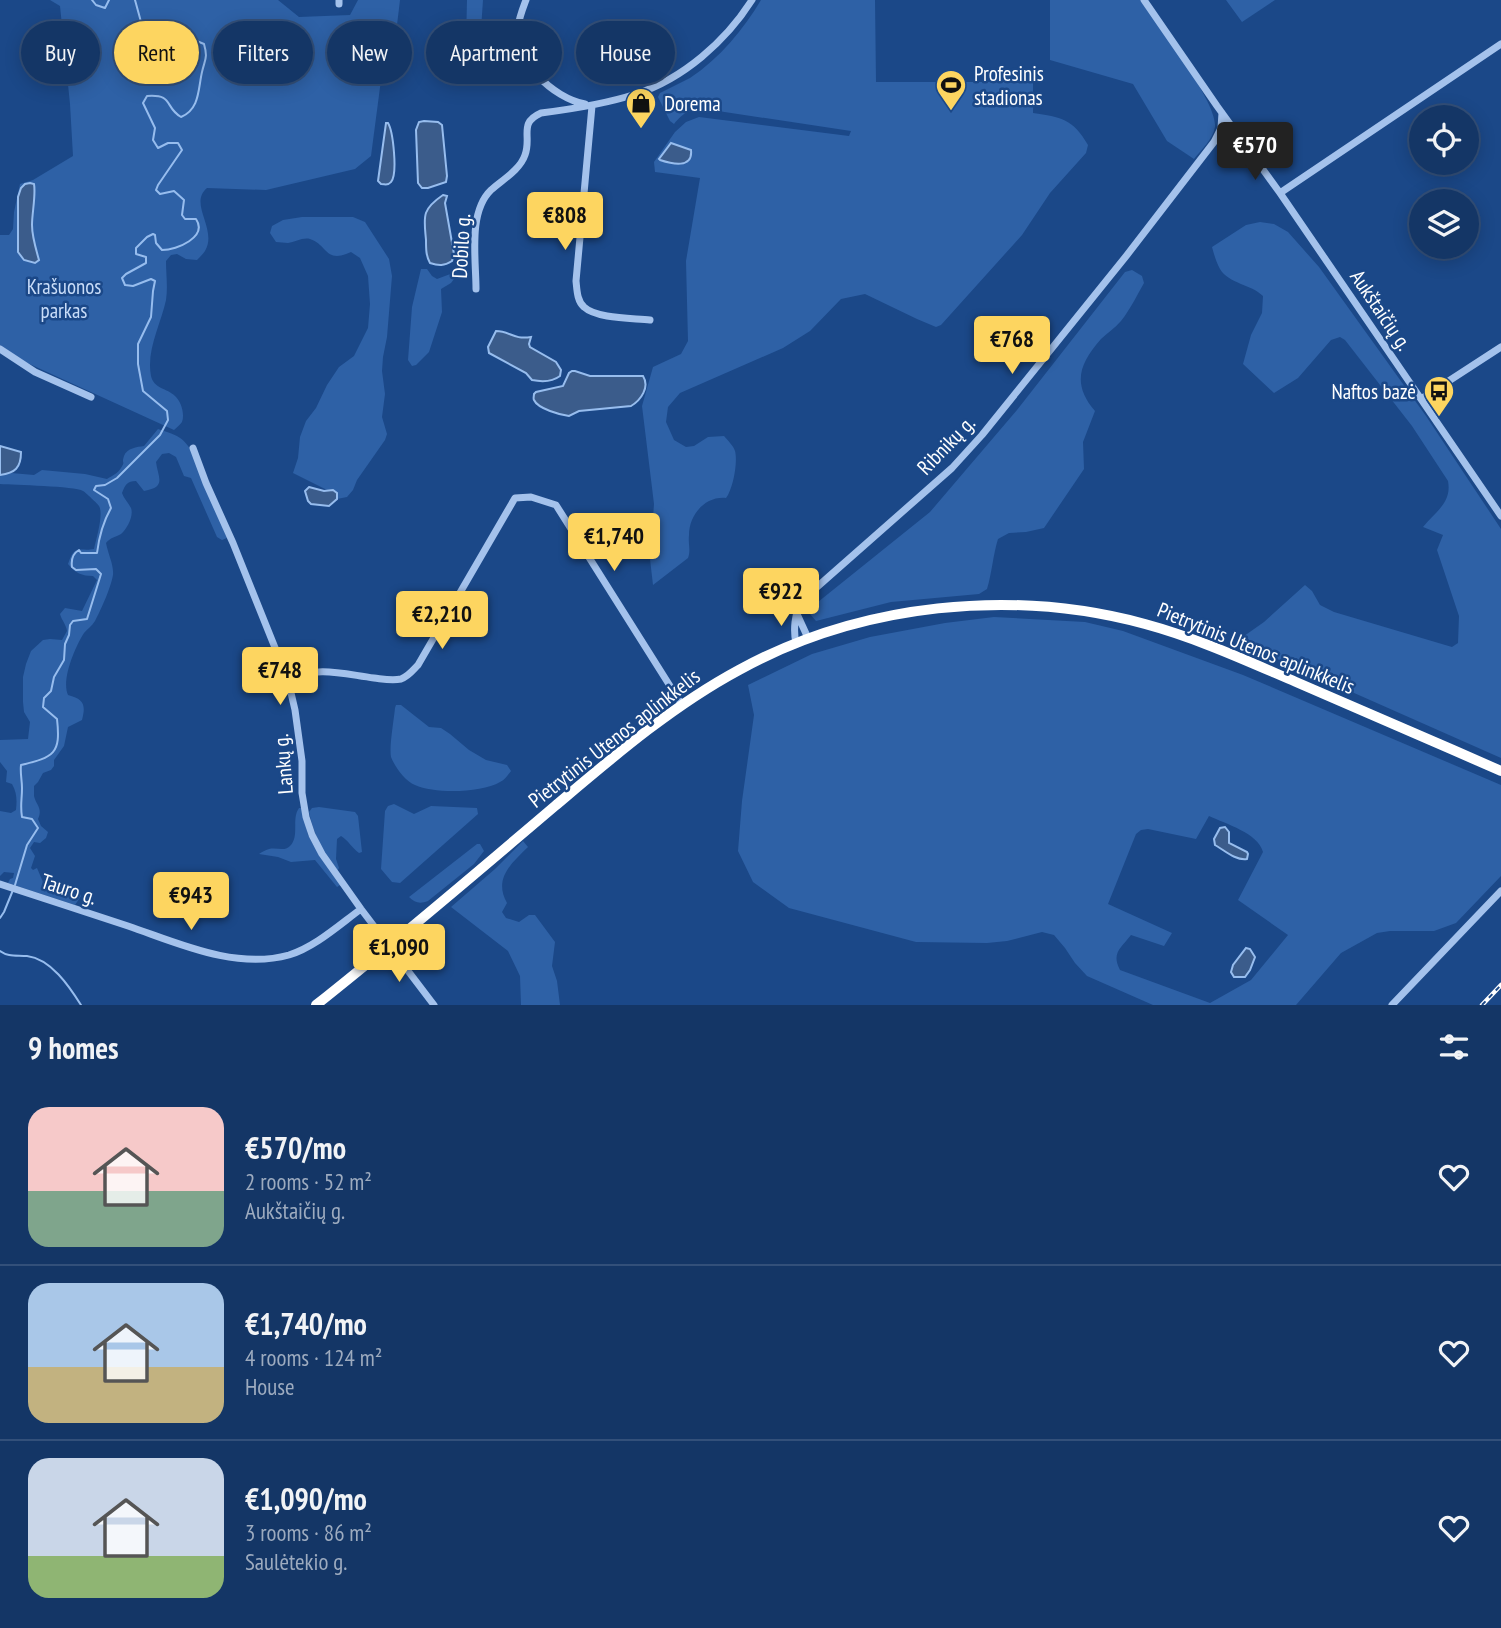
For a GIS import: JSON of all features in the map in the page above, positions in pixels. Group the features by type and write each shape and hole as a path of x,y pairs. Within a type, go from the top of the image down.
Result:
{"highway":[{"name":"Pietrytinis Utenos aplinkkelis","path":"316,1005 584,782 682,705 739,670 796,643 836,629 890,617 956,607 1046,607 1102,613 1150,625 1219,649 1501,771"}],"street":[{"path":"526,0 518,26 521,48 531,67 559,94 574,102 592,106 636,94 678,74 725,35 752,0"},
{"name":"Aukštaičių g.","path":"1144,0 1501,516"},
{"path":"1280,193 1501,44"},
{"path":"592,106 576,281 577,296 583,306 594,314 650,320"},
{"name":"Dobilo g.","path":"476,289 477,214 484,198 524,158 529,121 541,113 592,106"},
{"name":"Ribnikų g.","path":"797,613 805,596 952,468 982,435 1214,142 1221,128 1222,113"},
{"path":"1421,399 1501,347"},
{"path":"0,349 35,372 91,397"},
{"name":"Lankų g.","path":"193,448 288,680 295,710 302,761 302,793 309,826 322,854 433,1005"},
{"path":"288,680 317,670 390,680 410,674 418,665 515,498 531,496 556,505 682,705"},
{"path":"797,613 808,638"},
{"path":"796,643 794,635 797,613"},
{"name":"Tauro g.","path":"4,886 186,946 228,957 252,959 291,954 312,944 361,909"},
{"path":"1392,1005 1501,891"}],"green space":[{"name":"Krašuonos parkas","path":"50,0 278,0 299,17 350,15 358,0 400,0 397,21 327,21 327,84 380,84 371,156 355,169 266,190 207,188 200,202 208,234 205,251 197,260 186,259 177,254 171,255 166,261 166,300 152,347 150,366 155,383 172,393 181,404 182,422 174,430 23,361 0,345 0,235 9,235 13,229 20,184 33,180 73,156 68,84 100,84 100,21 62,21 60,6"},
{"path":"467,0 483,0 482,21 466,21"},
{"path":"761,0 875,0 876,82 1033,82 1033,113 1065,121 1077,130 1088,145 1086,153 1050,193 1022,235 941,325 936,327 865,294 841,299 810,331 783,348 680,393 668,407 666,422 674,440 686,447 694,446 708,437 724,436 735,451 735,468 726,498 711,500 695,514 690,528 688,558 653,585 650,559 654,504 642,406 653,367 681,354 688,341 686,261 700,178 655,172 654,162 675,132 686,122 699,117 849,136 851,131 705,109 687,112 674,124 670,121 658,97 660,93 690,78 711,62 739,33"},
{"path":"1050,0 1140,0 1197,82 1213,115 1214,131 1194,159 1167,141 1133,84 1050,60"},
{"path":"1226,0 1275,0 1242,22"},
{"path":"302,217 353,217 365,222 389,259 392,276 382,371 385,394 382,417 387,434 353,490 347,497 337,499 330,490 293,473 306,421 339,367 354,356 368,328 368,276 360,258 351,252 331,255 310,239 276,242 270,233 272,226 283,220"},
{"path":"1260,222 1274,224 1288,232 1319,267 1426,416 1501,529 1501,758 1237,641 1264,622 1305,585 1320,605 1334,612 1452,647 1458,643 1459,616 1437,550 1443,535 1423,527 1445,501 1449,489 1448,481 1412,426 1340,337 1331,340 1298,378 1274,393 1243,364 1251,335 1262,313 1263,296 1224,274 1217,264 1212,247 1246,225"},
{"path":"421,269 427,269 437,279 453,273 454,279 441,289 442,312 429,352 412,366 408,360 412,307"},
{"path":"1132,270 1142,276 1144,283 1121,321 1093,348 1081,374 1083,392 1095,411 1083,442 1084,469 1044,528 1009,533 998,539 987,589 979,594 891,602 816,621 810,614 813,606 930,512 1017,410 1125,272"},
{"path":"158,429 179,438 194,455 227,538 222,540 217,537 191,478 184,476 176,457 169,453 162,454 156,462 159,481 156,487 144,491 136,481 128,483 124,488 122,493 132,515 123,532 106,543 113,571 110,586 95,621 77,646 66,681 68,695 82,703 82,720 68,727 64,746 54,760 54,766 43,773 34,786 34,796 39,809 38,819 48,832 46,838 40,843 34,842 30,848 35,856 31,868 37,868 43,882 78,888 81,896 75,905 8,883 14,873 4,872 0,876 0,811 11,813 16,810 16,794 12,784 6,782 7,771 0,762 0,740 28,739 30,722 24,712 23,702 26,664 31,651 43,640 62,640 67,631 60,614 65,608 82,611 97,580 93,576 73,570 68,564 75,551 94,549 100,510 98,505 78,489 0,484 0,475 34,475 42,470 107,479 120,470 127,451 144,446"},
{"path":"994,617 1085,622 1123,631 1243,675 1501,785 1501,876 1456,923 1434,931 1377,933 1341,953 1296,1005 1153,1005 1087,976 1054,935 1042,932 987,943 916,942 789,908 753,882 738,851 754,715 748,685 812,654 870,637","holes":["1209,816 1248,834 1260,845 1263,852 1238,900 1288,935 1251,980 1210,1003 1120,970 1117,955 1131,935 1164,946 1172,933 1108,904 1136,834 1148,829 1196,839"]},
{"path":"396,705 401,705 429,727 441,728 486,760 507,765 511,771 505,779 492,786 470,790 434,790 411,783 391,757"},
{"path":"394,804 414,814 431,806 477,808 478,814 400,883 392,882 381,869 385,811 388,806"},
{"path":"299,808 302,808 308,835 314,846 342,884 337,887 315,860 291,862 259,854 269,849 285,849 290,846 295,837"},
{"path":"312,808 355,812 358,816 362,852 359,853 341,836 337,839 337,871 320,843 311,820 309,812"},
{"path":"523,841 528,847 511,865 503,879 503,894 507,903 502,912 506,918 519,922 529,915 535,915 555,942 552,966 560,1005 521,1005 520,976 508,951 451,907"},
{"path":"480,844 484,851 474,864 428,901 413,901 409,897"}],"shaded area":[{"path":"419,122 442,125 447,176 446,182 428,188 422,188 418,183 416,130"},
{"path":"386,123 392,134 393,177 390,183 381,184 378,181"},
{"path":"671,143 691,150 689,160 676,164 660,160"},
{"path":"30,183 34,184 35,193 32,229 39,260 35,263 24,260 18,252 18,197 21,188"},
{"path":"443,195 447,196 445,203 454,254 452,261 439,265 430,263 428,258 425,220 427,210"},
{"path":"496,331 531,337 530,347 556,362 561,370 560,376 547,381 532,380 526,373 489,353 488,347"},
{"path":"572,371 590,376 643,376 645,389 631,406 579,411 569,416 550,411 536,403 536,392 563,386"},
{"path":"0,446 21,452 16,469 0,475"},
{"path":"309,487 324,491 333,490 337,493 337,499 329,506 311,504 305,491"},
{"path":"1225,827 1229,832 1229,843 1247,852 1247,859 1234,857 1215,845 1214,839 1220,828"},
{"path":"1246,948 1250,949 1255,957 1250,970 1245,977 1234,977 1231,972 1233,965"}],"waterway":[{"path":"92,0 96,5 105,8 109,0"},
{"path":"15,885 27,845 38,828 32,819 22,817 21,765 48,756 56,747 57,719 43,707 44,698 51,691 54,677 64,660 70,625 73,621 87,619 101,574 96,569 76,570 72,567 73,555 79,550 81,553 97,553 111,508 108,499 94,490 96,486 105,485 117,478 160,435 168,420 167,411 143,391 138,364 138,344 151,317 155,281 151,279 133,286 125,285 122,278 146,263 146,257 136,254 136,248 147,237 155,235 156,243 162,250 168,249 189,241 199,226 196,219 185,219 182,215 184,200 174,191 160,194 156,190 182,150 178,143 168,143 158,148 153,140 155,128 143,103 147,96 161,97 181,117 192,109 206,58 204,44 192,39 172,60 155,61 149,51 135,0"},
{"path":"0,918 13,890"},
{"path":"0,951 44,962 65,982 81,1005"}],"railway":[{"path":"1482,1005 1501,985"}],"place":[{"name":"Profesinis stadionas","path":"951,112"},
{"name":"Dorema","path":"641,130"},
{"name":"Naftos bazė","path":"1439,418"}]}
